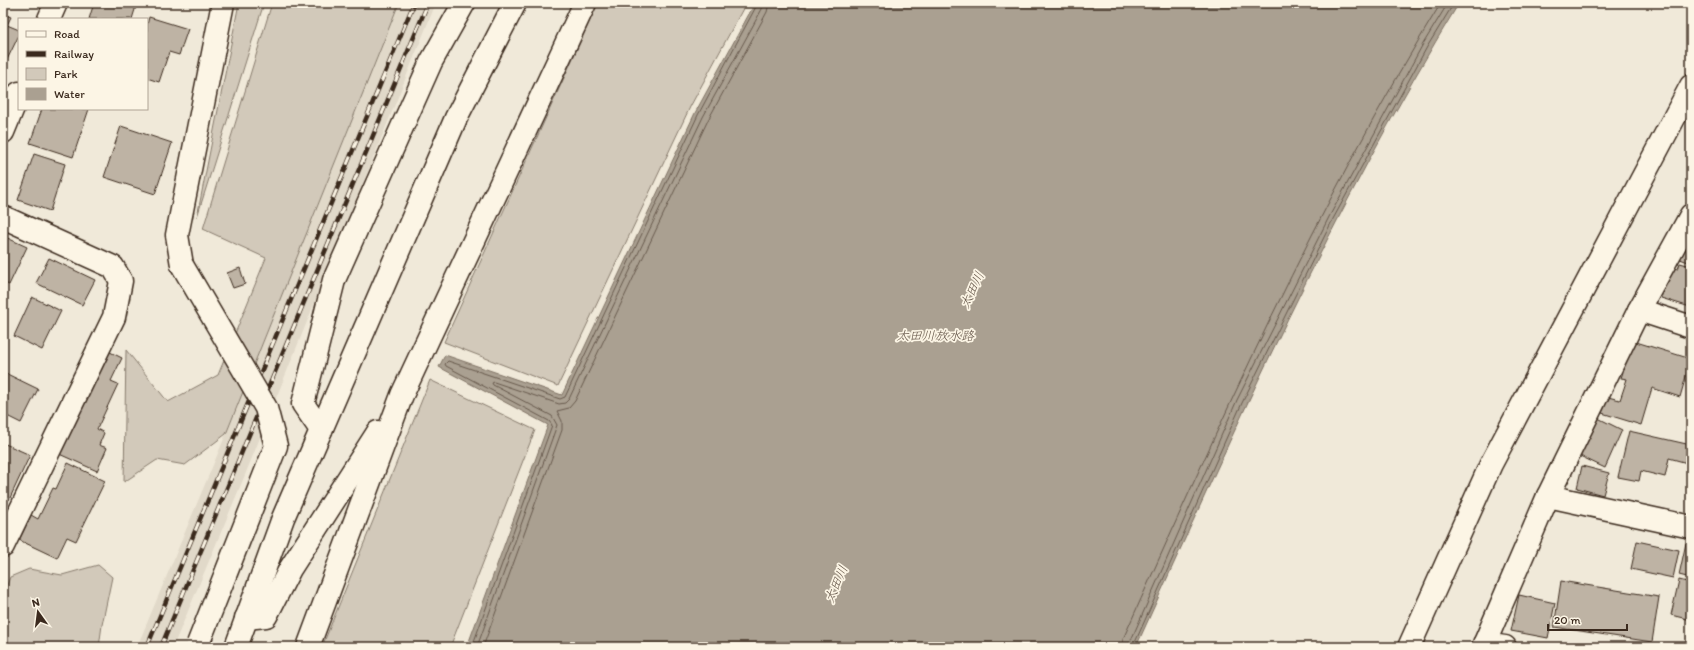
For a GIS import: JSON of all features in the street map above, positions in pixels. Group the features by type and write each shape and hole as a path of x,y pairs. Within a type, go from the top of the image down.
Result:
{"street":[{"path":"49,18 56,3"},
{"path":"197,646 276,446 266,408 182,265 177,235 223,3"},
{"path":"321,430 303,404 334,280 431,62 464,3"},
{"path":"236,647 282,518 456,118 515,3"},
{"path":"308,647 402,395 585,3"},
{"path":"1409,647 1491,464 1691,86"},
{"path":"3,132 18,95"},
{"path":"1490,646 1548,496 1639,310 1691,215"},
{"path":"3,217 113,267 122,281 114,317 3,546"},
{"path":"1639,310 1691,327"},
{"path":"246,618 266,616 290,569 402,395"},
{"path":"1548,496 1691,527"}],"shaded area":[{"path":"399,3 436,3 245,475 173,647 137,647 226,434"}],"green space":[{"path":"239,3 264,3 197,217"},
{"path":"272,3 399,3 226,434 185,465 157,460 124,482 126,350 168,402 218,375 266,258 203,229"},
{"path":"598,3 746,3 690,107 558,386 444,342"},
{"path":"430,380 535,430 450,647 322,647"},
{"path":"98,565 112,577 99,647 3,647 3,596 10,577 29,569 62,575"}],"water":[{"name":"太田川放水路","path":"755,3 1459,3 1369,159 1287,320 1248,401 1136,647 467,647 548,425 439,367 445,355 562,395 695,113"}],"building":[{"path":"94,3 137,3 132,18 89,18"},
{"path":"3,14 11,17 7,25 18,30 18,37 3,68"},
{"path":"149,17 188,29 179,55 169,52 159,82 148,78"},
{"path":"42,110 89,110 73,157 30,143"},
{"path":"121,126 172,143 155,194 104,177"},
{"path":"34,154 65,164 50,211 18,200"},
{"path":"3,236 27,247 9,285 3,282"},
{"path":"1683,247 1691,250 1691,263 1680,259"},
{"path":"49,258 95,280 82,305 36,283"},
{"path":"1680,263 1691,266 1690,307 1661,298 1671,267 1678,269"},
{"path":"240,268 245,284 233,288 227,273"},
{"path":"32,297 61,311 42,350 14,336"},
{"path":"1633,341 1691,359 1680,397 1652,388 1641,425 1602,413 1608,397 1620,400 1627,379 1621,378"},
{"path":"106,350 122,358 111,381 118,384 97,429 104,433 99,445 107,448 97,471 57,453"},
{"path":"3,372 38,389 21,423 3,414"},
{"path":"1598,418 1622,430 1605,468 1580,456"},
{"path":"1629,431 1691,445 1691,464 1669,458 1665,477 1641,471 1639,481 1618,477"},
{"path":"3,443 30,455 9,500 3,497"},
{"path":"68,463 105,481 76,541 67,537 57,558 19,540 31,515 38,519 53,488 56,489"},
{"path":"1582,466 1609,473 1603,495 1577,488"},
{"path":"1637,541 1679,550 1673,578 1631,569"},
{"path":"1686,543 1691,544 1691,578 1679,575"},
{"path":"1679,580 1691,583 1691,620 1671,615"},
{"path":"1561,581 1659,597 1652,642 1554,627"},
{"path":"1519,595 1555,603 1548,638 1511,631"}],"railway":[{"path":"147,647 414,3"},
{"path":"161,647 428,3"}],"water label":[{"name":"太田川","path":"972,290"},
{"name":"太田川","path":"836,584"}]}
